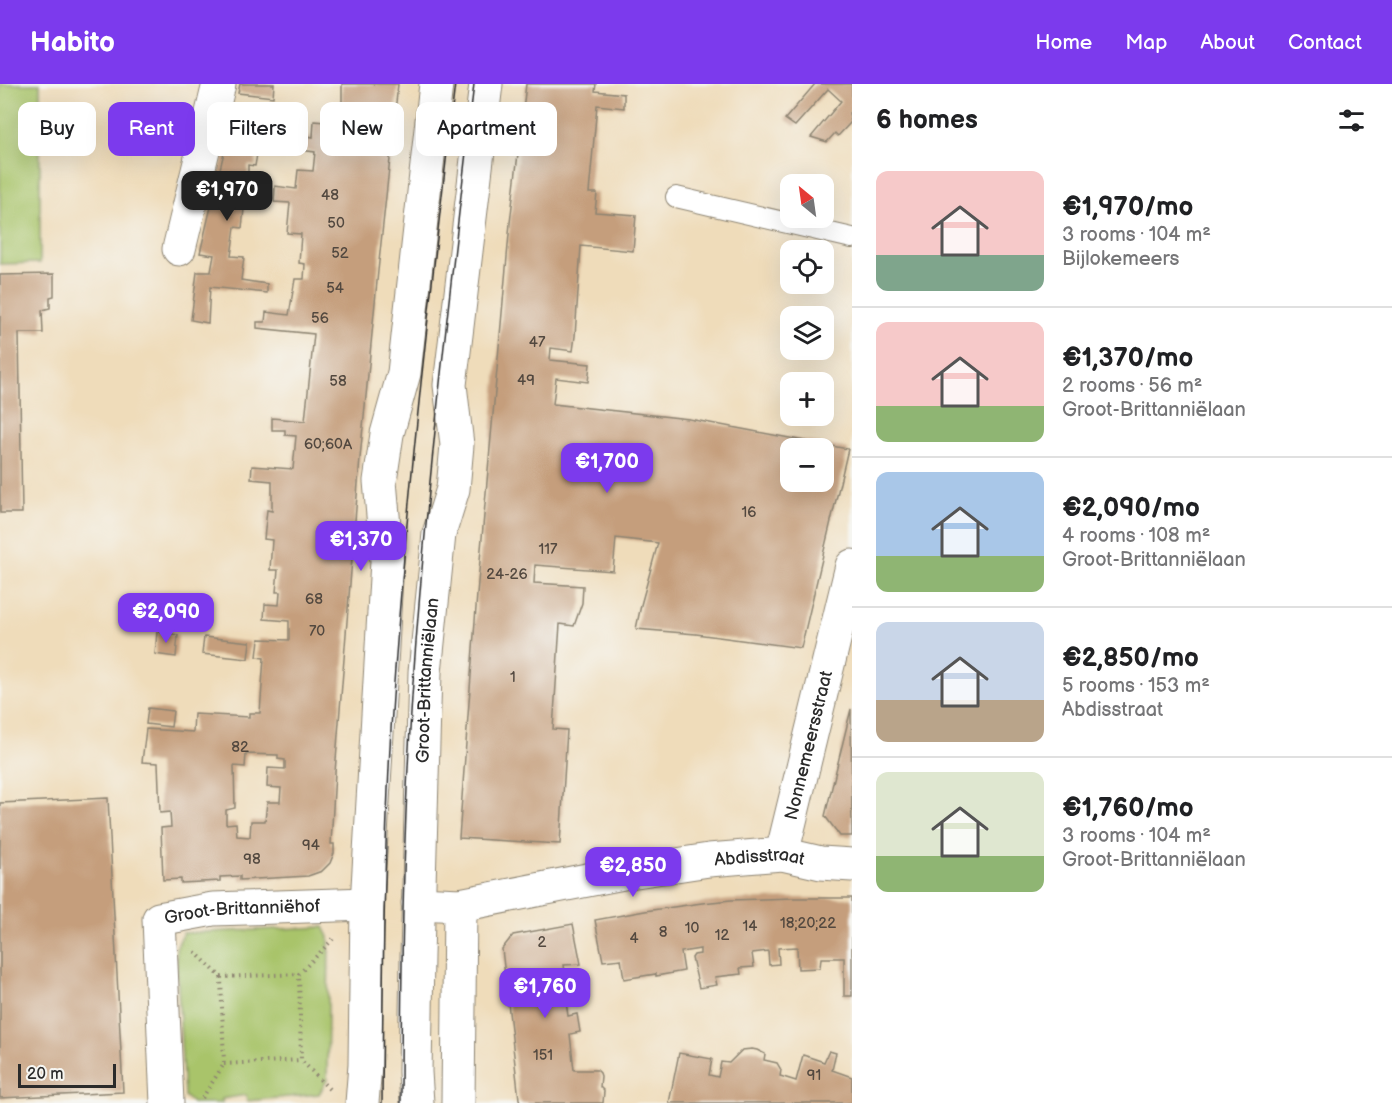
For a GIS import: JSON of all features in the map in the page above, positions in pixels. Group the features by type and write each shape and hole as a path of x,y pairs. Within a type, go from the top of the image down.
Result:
{"street":[{"path":"179,249 219,84"},
{"path":"348,1099 365,1065 367,904 387,561 380,481 387,434 404,373 435,84"},
{"name":"Groot-Brittanniëlaan","path":"416,1087 418,903 425,672 439,534 453,489 457,445 450,385 486,84"},
{"name":"Nonnemeersstraat","path":"782,854 852,566"},
{"name":"Abdisstraat","path":"418,903 460,905 709,860 782,854 821,863 852,865"},
{"name":"Groot-Brittanniëhof","path":"167,1103 159,919 213,909 367,904"},
{"path":"458,1103 460,905"}],"lane":[{"path":"676,197 852,238"},
{"path":"365,1065 376,1103"},
{"path":"406,1103 416,1087"}],"path":[{"path":"221,977 299,974 367,904"},
{"path":"159,919 221,977 224,1064 199,1103"},
{"path":"299,974 301,1060"},
{"path":"224,1064 301,1060 348,1099"}],"green space":[{"path":"0,84 40,84 40,102 18,102 18,156 40,156 40,263 0,264"},
{"path":"324,927 329,937 327,1080 319,1094 247,1101 246,1095 222,1099 222,1103 192,1103 184,1096 176,949 183,933"}],"building":[{"path":"240,84 274,84 273,97 238,93"},
{"path":"342,84 398,84 396,102 342,102"},
{"path":"526,84 596,84 595,91 624,94 624,108 597,105 589,193 597,193 595,212 636,215 633,251 581,246 573,351 551,348 550,360 590,364 588,382 556,378 553,404 689,419 790,438 780,438 780,492 834,492 834,446 848,449 801,648 696,634 636,629 658,543 616,538 613,571 535,565 534,583 583,586 582,603 574,626 560,624 553,729 567,730 560,844 459,838 477,594 518,156 557,156 557,102 524,102"},
{"path":"815,84 852,84 852,110 849,113 851,122 838,136 835,133 827,142 811,137 841,101 828,89 795,126 785,119"},
{"path":"314,121 320,122 320,156 390,156 360,458 335,772 331,844 334,844 334,853 330,863 322,871 308,876 240,880 240,876 220,877 220,881 181,883 181,879 163,880 161,828 171,827 170,812 160,813 158,763 142,762 146,729 193,732 194,714 249,717 249,713 260,713 264,658 257,657 259,639 289,640 289,621 264,619 265,604 279,605 280,592 276,592 278,570 270,570 272,540 264,539 267,510 272,511 272,481 251,479 252,466 293,469 296,436 285,435 285,430 272,430 272,418 305,421 314,334 257,328 257,322 265,322 266,312 289,315 295,279 304,279 305,264 299,263 301,234 287,233 290,203 274,202 275,186 296,189 298,170 313,171 315,152 308,151 308,136 313,137","holes":["246,754 278,755 278,759 285,760 285,769 268,768 267,787 281,788 280,802 267,802 265,821 251,821 250,837 237,836 236,823 226,824 226,810 235,808 234,766 245,767"]},
{"path":"223,156 257,156 255,166 248,165 248,199 245,199 242,228 235,227 231,256 244,257 241,280 267,284 267,293 210,287 208,323 191,320 197,272 211,272 214,255 200,253"},
{"path":"54,274 54,296 50,297 50,308 42,310 43,333 19,333 22,513 0,513 0,275"},
{"path":"157,632 178,635 176,657 155,654"},
{"path":"204,637 250,642 248,659 202,654"},
{"path":"148,708 173,711 171,727 146,724"},
{"path":"851,709 852,836 840,836 825,816"},
{"path":"108,798 123,1092 0,1098 0,803"},
{"path":"794,898 852,898 852,996 844,996 844,958 821,958 820,968 798,969 797,947 778,948 779,964 769,965 768,951 752,953 754,967 740,968 741,974 715,977 717,985 699,988 692,958 700,954 700,949 681,952 684,971 656,976 656,974 624,979 621,959 603,961 595,920 702,903"},
{"path":"573,924 581,964 564,965 567,987 564,988 568,1016 577,1014 580,1032 570,1034 574,1070 597,1070 600,1073 600,1087 604,1091 603,1103 521,1103 508,1003 504,1003 502,977 505,976 502,949 513,935"},
{"path":"752,1049 765,1054 764,1060 777,1063 781,1070 780,1076 796,1081 803,1055 824,1062 829,1051 836,1053 832,1070 852,1077 852,1103 669,1103 679,1053 712,1059 709,1075 718,1077 721,1062 729,1063 742,1050"}],"tram line":[{"path":"382,1103 386,849 393,697 412,467 455,84"},
{"path":"401,1103 403,900 412,697 431,467 474,84"}]}
